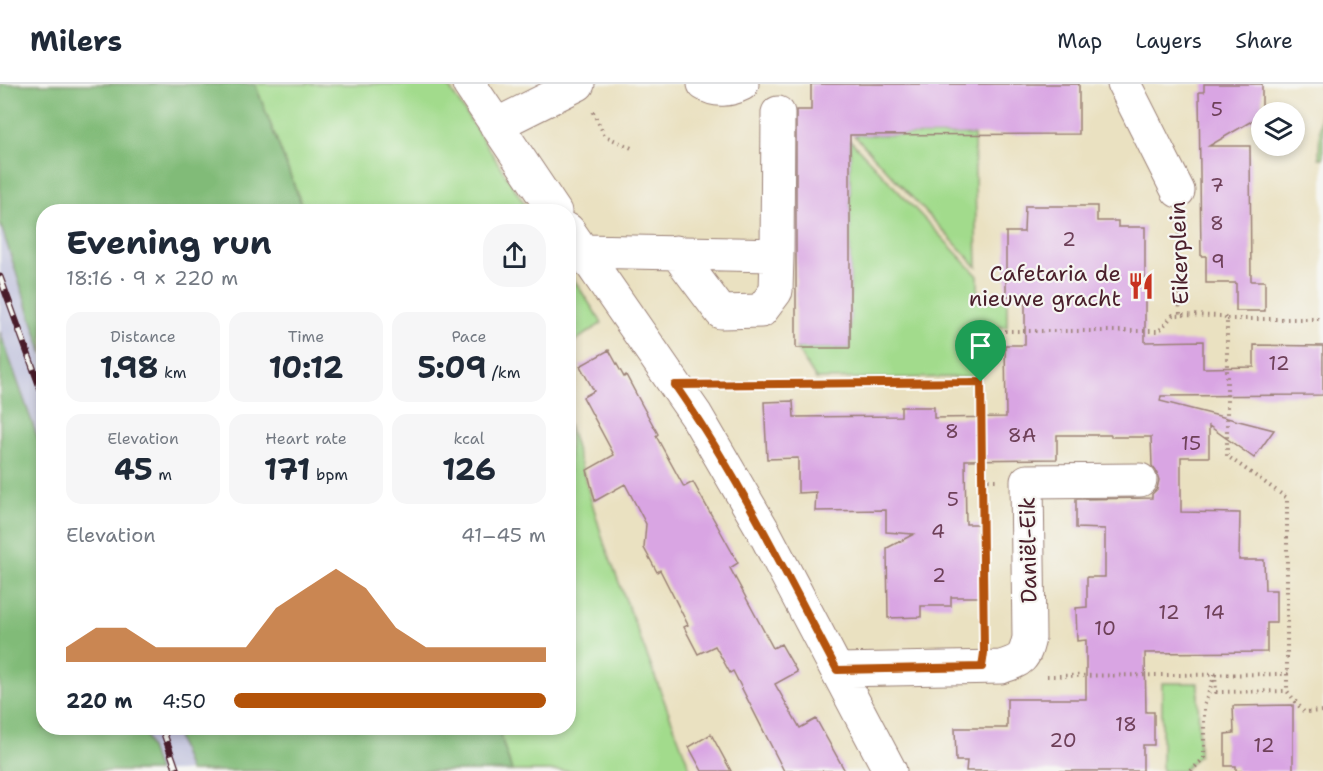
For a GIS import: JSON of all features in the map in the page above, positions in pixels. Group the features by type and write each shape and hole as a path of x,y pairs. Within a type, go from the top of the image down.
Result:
{"street":[{"path":"469,84 550,204"},
{"path":"704,84 715,89 731,89 742,84"},
{"name":"Eikerplein","path":"1124,84 1178,191"},
{"path":"496,125 584,94"},
{"path":"676,252 721,312 761,311 776,291 778,113"},
{"path":"576,241 676,252 777,255"},
{"path":"576,241 696,415 762,530 890,771"},
{"name":"Daniël-Eik","path":"1020,658 1025,653 1029,638 1027,481 1140,480"},
{"path":"837,670 1001,667 1016,662 1020,658"}],"path":[{"path":"584,94 604,136 634,149"},
{"name":"Eikerplein","path":"1178,191 1180,315 1222,316 1227,319 1323,319"},
{"name":"Daniël-Eik","path":"982,667 984,653 981,331 1159,331 1173,315 1180,315"},
{"path":"1227,319 1227,456 1287,498 1287,691 1304,712 1323,711"},
{"path":"675,385 981,382"},
{"path":"1020,658 1041,676 1287,674"},
{"path":"1215,674 1216,692 1287,691"},
{"path":"1191,771 1204,758 1204,706 1215,674"}],"shaded area":[{"path":"0,223 36,333 36,433 0,332"},
{"path":"145,735 176,735 189,771 158,771"}],"green space":[{"path":"0,84 255,84 301,204 36,204 36,333 0,223"},
{"path":"255,84 447,84 524,204 301,204"},
{"path":"1321,84 1323,84 1323,158 1319,158"},
{"path":"854,135 974,135 977,267"},
{"path":"850,140 978,276 978,301 1007,300 1007,327 977,327 977,377 816,379 796,348 850,348"},
{"path":"576,283 602,323 576,340"},
{"path":"0,332 36,433 36,735 145,735 158,771 0,771"},
{"path":"576,449 604,543 691,771 512,771 500,735 576,735"},
{"path":"1162,683 1198,683 1199,755 1183,771 1162,771"},
{"path":"176,735 500,735 512,771 189,771"}],"building":[{"path":"811,84 1079,84 1079,134 850,135 850,348 796,348 796,110 811,110"},
{"path":"1204,84 1262,84 1262,102 1251,102 1251,121 1209,146 1250,146 1251,281 1265,281 1265,311 1236,311 1236,283 1206,283 1206,256 1201,256 1199,92 1204,92"},
{"path":"1025,206 1097,206 1097,221 1118,221 1118,227 1145,227 1145,342 1203,341 1203,368 1254,367 1254,345 1323,346 1323,395 1161,396 1160,401 1274,430 1254,458 1209,426 1209,457 1181,457 1181,512 1240,513 1239,560 1264,560 1265,590 1276,590 1276,623 1267,623 1267,652 1145,653 1146,712 1154,712 1154,745 1143,745 1143,771 966,771 967,761 956,761 955,728 1007,728 1007,699 1086,699 1086,640 1077,641 1076,608 1087,607 1087,577 1105,577 1105,529 1076,528 1076,499 1152,498 1159,480 1152,466 1151,437 1057,435 1057,459 965,460 966,524 979,524 980,597 951,597 951,606 921,606 921,617 888,618 887,548 914,534 886,532 886,510 815,511 816,492 798,493 798,458 767,459 764,402 793,401 794,417 901,416 901,407 934,407 934,418 1006,417 1005,345 1025,345 1025,296 1006,296 1006,232 1024,232"},
{"path":"609,350 624,377 626,375 684,487 693,482 738,563 730,568 773,648 781,644 797,672 775,684 800,728 816,719 845,771 784,771 733,671 730,673 715,646 698,654 684,627 688,625 660,570 657,572 644,548 646,524 625,484 595,501 587,470 614,455 583,397 594,391 580,366"},
{"path":"1293,705 1293,771 1236,771 1236,766 1225,766 1225,734 1234,733 1233,706"},
{"path":"711,734 731,771 702,771 689,747"}],"railway":[{"path":"0,277 36,376"},
{"path":"164,735 177,771"}],"place":[{"name":"Cafetaria de nieuwe gracht","path":"1141,286"}],"route":[{"path":"981,382 984,653 982,667 837,670 762,530 696,415 675,385 981,382"}]}
